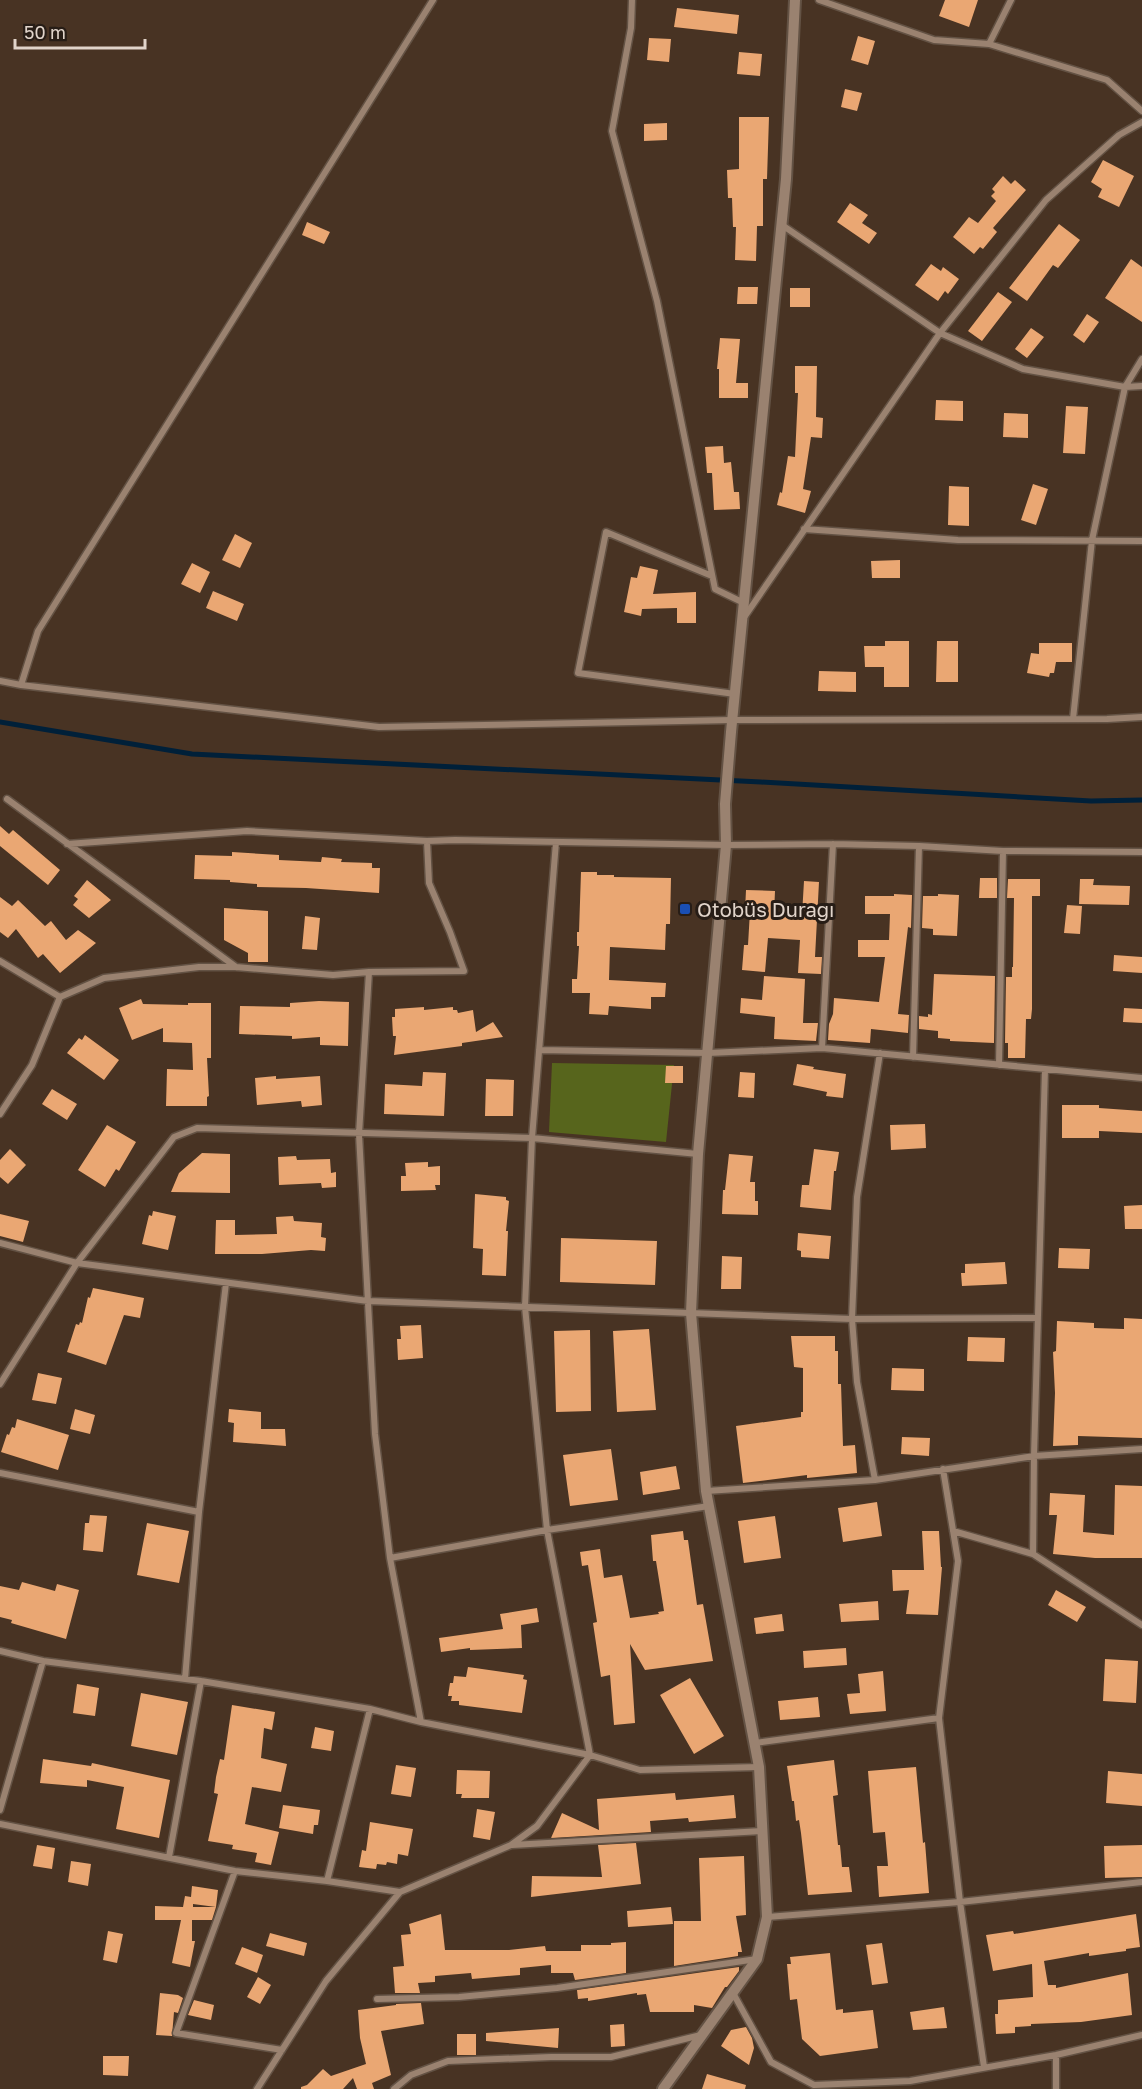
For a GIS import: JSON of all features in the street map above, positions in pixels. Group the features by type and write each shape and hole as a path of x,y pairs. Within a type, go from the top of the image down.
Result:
{"street":[{"path":"21,685 38,631 432,0"},
{"path":"632,0 632,28 612,131 657,301 715,589 744,603"},
{"path":"663,2089 757,1959 767,1917 759,1767 706,1491 691,1313 699,1154 726,845 725,804 786,179 795,0"},
{"path":"819,0 934,40 990,44 1107,80 1142,111"},
{"path":"990,44 1011,0"},
{"path":"742,620 940,333 1046,200 1119,135 1142,122"},
{"path":"781,225 940,333 1023,369 1125,387 1142,386"},
{"path":"1073,719 1092,540 1125,387 1142,359"},
{"path":"804,530 958,540 1142,541"},
{"path":"712,576 606,531 578,673 735,694"},
{"path":"0,681 379,728 732,720 1142,717"},
{"path":"7,799 236,967"},
{"path":"68,844 247,831 427,841 833,844 1003,851 1142,852"},
{"path":"0,1114 32,1065 60,998 104,978 199,967 236,967 333,975 369,972 464,971 429,883 427,841"},
{"path":"258,2089 326,1981 400,1892 512,1845 537,1826 590,1755 547,1530 525,1307 532,1138 556,842"},
{"path":"822,1048 833,844"},
{"path":"913,1057 919,846"},
{"path":"999,1065 1003,851"},
{"path":"0,961 60,998"},
{"path":"369,972 359,1134 375,1434 390,1558 421,1722"},
{"path":"539,1050 708,1053 822,1048 1142,1078"},
{"path":"875,1480 857,1382 852,1319 857,1197 880,1053"},
{"path":"1033,1554 1045,1069"},
{"path":"0,1384 77,1263 174,1137 197,1128 532,1138 699,1154"},
{"path":"0,1243 77,1263 368,1301 852,1319 1038,1318"},
{"path":"185,1679 199,1512 226,1283"},
{"path":"706,1491 875,1480 1034,1456 1142,1449"},
{"path":"943,1469 958,1561 939,1718 960,1902 984,2067"},
{"path":"0,1473 199,1512"},
{"path":"390,1558 547,1530 709,1506"},
{"path":"953,1531 1033,1554 1142,1625"},
{"path":"0,1651 43,1661 201,1681 370,1709 421,1722 590,1755 640,1770 759,1767"},
{"path":"0,1810 43,1661"},
{"path":"169,1857 201,1681"},
{"path":"327,1881 370,1709"},
{"path":"754,1743 939,1718"},
{"path":"0,1824 235,1871 400,1892"},
{"path":"512,1845 762,1831"},
{"path":"235,1871 176,2033 282,2050"},
{"path":"767,1917 960,1902 1142,1882"},
{"path":"377,1999 459,1997 557,1988 757,1959"},
{"path":"733,1993 771,2062 814,2085 910,2081 1056,2055 1142,2036"},
{"path":"394,2089 411,2075 448,2061 611,2057 702,2035"},
{"path":"1056,2055 1056,2089"},
{"path":"910,2081 910,2089"}],"green space":[{"path":"552,1063 674,1065 666,1142 549,1132"}],"building":[{"path":"945,0 978,0 969,27 939,16"},
{"path":"677,8 739,15 737,34 674,27"},
{"path":"858,36 875,41 868,65 851,60"},
{"path":"649,38 671,39 669,62 647,60"},
{"path":"739,52 762,54 760,76 737,74"},
{"path":"845,89 862,93 857,111 841,107"},
{"path":"739,117 769,117 767,179 763,179 763,226 757,226 756,261 735,260 736,227 733,227 732,198 728,198 727,170 739,169"},
{"path":"667,123 667,140 644,141 644,124"},
{"path":"1103,160 1134,176 1119,207 1098,197 1102,189 1091,182"},
{"path":"1003,176 1011,184 1015,180 1026,190 993,228 997,232 983,249 980,247 974,254 953,237 969,217 978,223 996,201 991,196 995,192 992,189"},
{"path":"850,203 868,215 862,223 877,233 869,244 837,222"},
{"path":"307,222 330,232 324,244 302,235"},
{"path":"1059,224 1080,240 1058,268 1053,265 1027,301 1009,288"},
{"path":"1131,259 1142,267 1142,322 1105,298"},
{"path":"931,264 941,271 943,267 959,279 948,294 945,291 938,301 915,285"},
{"path":"738,287 758,287 757,304 737,304"},
{"path":"790,288 810,288 810,307 790,307"},
{"path":"998,292 1012,302 982,341 968,331"},
{"path":"1087,314 1099,322 1084,343 1073,335"},
{"path":"1031,328 1044,337 1027,358 1015,349"},
{"path":"720,338 740,339 736,383 748,383 748,398 719,398 719,369 717,369"},
{"path":"795,366 817,366 816,417 823,418 822,438 811,437 803,489 811,491 805,513 777,505 780,492 782,493 788,456 795,457 798,393 795,393"},
{"path":"936,400 963,401 963,421 935,420"},
{"path":"1066,406 1088,407 1085,454 1063,453"},
{"path":"1004,413 1028,414 1028,438 1003,437"},
{"path":"723,446 724,463 731,462 734,492 739,492 740,509 714,510 712,473 707,473 705,447"},
{"path":"1033,484 1048,489 1036,525 1021,520"},
{"path":"949,486 969,487 969,526 948,525"},
{"path":"235,534 252,543 240,568 222,560"},
{"path":"900,560 900,578 872,578 871,561"},
{"path":"192,563 210,572 200,593 181,584"},
{"path":"640,566 658,570 653,594 696,592 696,623 677,623 677,608 642,609 641,616 624,612 631,577 637,578"},
{"path":"213,591 244,604 237,621 206,608"},
{"path":"885,641 909,641 909,687 884,687 884,667 865,667 864,646 885,646"},
{"path":"937,641 958,641 958,682 936,682"},
{"path":"1039,643 1072,643 1072,662 1056,662 1054,673 1050,673 1049,677 1027,673 1031,653 1039,654"},
{"path":"819,671 856,672 856,692 818,691"},
{"path":"0,826 9,834 13,830 60,870 48,885 0,846"},
{"path":"232,852 279,855 279,860 321,862 322,857 342,859 341,862 372,863 372,868 380,868 379,893 257,887 257,884 230,882 230,880 194,879 195,855 232,856"},
{"path":"581,872 597,872 597,875 614,875 614,877 671,878 670,924 666,924 665,950 610,947 609,980 666,983 665,997 651,997 651,1009 609,1006 608,1015 589,1014 590,993 572,993 572,979 577,979"},
{"path":"980,878 997,878 997,898 979,898"},
{"path":"1008,879 1040,879 1040,896 1032,896 1032,1009 1031,1019 1026,1019 1025,1058 1008,1058 1008,1043 1005,1043 1006,977 1012,977 1013,967 1014,898 1007,898"},
{"path":"1080,879 1094,879 1093,885 1130,886 1129,905 1079,904"},
{"path":"87,880 111,900 89,918 73,905 78,899 74,896"},
{"path":"804,881 819,882 815,957 822,957 821,974 798,973 800,940 768,938 765,972 742,970 744,945 748,945 750,911 745,911 746,890 775,891 774,914 802,915"},
{"path":"894,894 912,895 911,928 908,927 898,1014 909,1015 908,1033 871,1029 870,1043 828,1040 834,998 879,1002 885,957 858,957 858,940 889,940 890,914 865,914 865,896 894,896"},
{"path":"938,894 959,895 957,936 933,935 933,929 922,928 923,896 938,896"},
{"path":"0,897 12,906 18,900 45,926 51,921 66,940 78,930 96,943 60,973 43,954 38,958 16,929 8,938 0,932"},
{"path":"1067,905 1082,906 1080,934 1064,933"},
{"path":"224,908 268,911 268,962 248,962 248,953 224,940"},
{"path":"305,916 320,918 317,950 302,949"},
{"path":"1114,955 1142,957 1142,973 1113,971"},
{"path":"934,974 995,976 994,1043 950,1041 950,1039 938,1038 938,1031 919,1029 919,1016 932,1015"},
{"path":"764,976 805,979 803,1023 818,1023 816,1041 774,1039 775,1017 740,1013 741,998 762,1000"},
{"path":"141,999 143,1004 211,1003 211,1058 207,1058 209,1096 207,1106 166,1106 167,1069 193,1070 192,1043 163,1042 163,1028 132,1040 119,1008"},
{"path":"349,1002 348,1046 320,1045 320,1037 292,1039 292,1036 239,1034 240,1006 290,1007 290,1003"},
{"path":"424,1007 424,1010 453,1007 453,1010 457,1010 458,1013 473,1010 476,1032 493,1022 503,1037 462,1043 462,1046 394,1055 396,1036 393,1036 392,1017 395,1017 395,1009"},
{"path":"1124,1008 1142,1009 1142,1023 1123,1022"},
{"path":"85,1035 119,1060 104,1080 67,1053 79,1038 82,1040"},
{"path":"797,1064 846,1074 843,1098 826,1096 827,1092 793,1085"},
{"path":"666,1066 683,1066 683,1083 665,1083"},
{"path":"423,1072 446,1073 444,1116 384,1114 385,1084 422,1086"},
{"path":"740,1072 755,1073 754,1098 738,1097"},
{"path":"276,1076 276,1079 320,1076 322,1105 302,1107 301,1101 257,1105 255,1078"},
{"path":"486,1079 514,1080 513,1116 485,1116"},
{"path":"52,1089 77,1104 67,1120 42,1104"},
{"path":"1062,1105 1099,1105 1099,1108 1142,1111 1142,1133 1099,1131 1099,1138 1062,1138"},
{"path":"925,1124 926,1148 891,1150 890,1125"},
{"path":"107,1125 136,1142 119,1171 116,1169 105,1187 78,1170"},
{"path":"10,1149 26,1165 8,1184 0,1177 0,1160"},
{"path":"814,1149 839,1152 836,1171 834,1171 831,1210 800,1207 802,1185 809,1185"},
{"path":"202,1153 230,1154 230,1193 171,1192 179,1173"},
{"path":"729,1154 753,1156 750,1182 755,1182 758,1215 722,1214"},
{"path":"296,1156 297,1160 330,1159 331,1173 336,1172 336,1187 322,1188 321,1183 279,1185 278,1157"},
{"path":"428,1162 428,1167 440,1166 440,1185 435,1185 436,1190 401,1191 401,1176 406,1176 405,1163"},
{"path":"475,1194 506,1197 509,1201 506,1276 482,1275 483,1249 473,1248"},
{"path":"1142,1205 1142,1229 1125,1229 1124,1206"},
{"path":"153,1211 176,1216 168,1250 142,1244 149,1215 152,1216"},
{"path":"0,1214 29,1221 23,1242 0,1236"},
{"path":"293,1216 294,1221 322,1223 321,1237 326,1238 325,1251 215,1254 216,1220 235,1220 235,1235 277,1234 276,1217"},
{"path":"798,1233 831,1236 829,1259 801,1257 801,1251 797,1250"},
{"path":"561,1238 657,1241 655,1285 560,1282"},
{"path":"1059,1248 1090,1249 1089,1269 1058,1268"},
{"path":"722,1256 742,1257 741,1289 721,1289"},
{"path":"1005,1262 1007,1284 962,1286 961,1273 965,1273 965,1264"},
{"path":"93,1288 144,1298 140,1318 124,1315 106,1365 67,1352 76,1324 82,1323 88,1297 90,1298"},
{"path":"1124,1318 1142,1319 1142,1438 1078,1436 1078,1445 1053,1446 1055,1393 1053,1352 1056,1351 1057,1321 1094,1323 1094,1328 1124,1329"},
{"path":"421,1325 423,1358 398,1360 397,1339 401,1339 400,1326"},
{"path":"649,1329 656,1410 617,1412 613,1331"},
{"path":"590,1330 591,1411 556,1412 554,1331"},
{"path":"791,1336 835,1336 835,1351 838,1351 838,1384 841,1384 843,1446 855,1445 857,1473 807,1478 807,1475 743,1483 736,1426 801,1417 801,1412 803,1412 803,1368 794,1367"},
{"path":"968,1337 1005,1338 1004,1362 967,1361"},
{"path":"892,1368 924,1369 924,1391 891,1390"},
{"path":"38,1373 62,1378 56,1404 32,1400"},
{"path":"75,1409 95,1415 90,1434 70,1429"},
{"path":"229,1409 261,1412 261,1429 285,1429 286,1446 233,1442 234,1423 228,1422"},
{"path":"17,1419 69,1435 58,1470 1,1452 7,1434 9,1435 12,1427 15,1428"},
{"path":"902,1437 930,1438 929,1456 901,1454"},
{"path":"611,1449 618,1500 570,1506 563,1455"},
{"path":"676,1466 680,1489 643,1495 640,1472"},
{"path":"1115,1485 1142,1486 1142,1558 1095,1558 1053,1554 1057,1515 1049,1515 1050,1493 1085,1495 1083,1532 1114,1535"},
{"path":"877,1502 882,1536 843,1542 838,1508"},
{"path":"90,1515 107,1516 103,1552 83,1550 85,1523 89,1523"},
{"path":"775,1516 781,1558 744,1563 738,1521"},
{"path":"147,1523 189,1531 179,1583 137,1575"},
{"path":"683,1531 684,1540 688,1540 697,1605 703,1604 713,1661 645,1670 630,1644 635,1723 614,1725 610,1675 601,1677 593,1623 597,1622 588,1565 582,1566 580,1552 600,1549 604,1578 622,1575 630,1618 659,1614 658,1612 664,1611 656,1561 653,1561 651,1535"},
{"path":"922,1531 939,1531 942,1567 938,1615 906,1614 909,1590 893,1591 892,1570 924,1570"},
{"path":"22,1582 55,1591 57,1584 79,1590 66,1639 11,1623 12,1620 0,1617 0,1586 19,1590"},
{"path":"1056,1590 1086,1607 1077,1622 1048,1605"},
{"path":"878,1601 879,1620 841,1622 839,1604"},
{"path":"537,1608 539,1622 521,1625 522,1648 470,1650 470,1648 441,1652 439,1638 503,1629 500,1614"},
{"path":"782,1614 784,1631 756,1634 754,1618"},
{"path":"846,1648 847,1665 804,1668 803,1651"},
{"path":"1105,1659 1138,1661 1136,1703 1103,1701"},
{"path":"468,1667 524,1675 523,1679 527,1680 522,1713 459,1705 459,1701 451,1701 452,1696 448,1696 450,1683 453,1683 454,1676 466,1677"},
{"path":"883,1671 886,1711 850,1714 847,1694 860,1693 858,1674"},
{"path":"690,1678 724,1736 694,1754 660,1695"},
{"path":"77,1684 99,1688 95,1716 73,1713"},
{"path":"141,1693 188,1702 177,1755 131,1746"},
{"path":"818,1697 820,1717 780,1720 778,1701"},
{"path":"232,1705 275,1712 272,1730 264,1728 261,1758 287,1764 281,1792 252,1787 245,1824 279,1832 271,1865 255,1862 257,1853 232,1849 233,1845 208,1841 218,1794 214,1793 216,1777 220,1759 224,1760"},
{"path":"315,1727 334,1731 331,1751 311,1748"},
{"path":"43,1759 91,1766 92,1763 170,1780 159,1838 116,1829 124,1787 87,1780 87,1787 40,1783"},
{"path":"834,1760 838,1795 833,1796 838,1845 840,1845 842,1867 849,1867 852,1892 808,1895 799,1820 796,1821 787,1766"},
{"path":"396,1765 416,1768 411,1797 391,1794"},
{"path":"916,1767 929,1893 879,1897 877,1866 888,1866 885,1832 873,1833 868,1771"},
{"path":"457,1770 490,1771 489,1798 461,1798 462,1794 456,1794"},
{"path":"1108,1771 1142,1774 1142,1806 1106,1803"},
{"path":"675,1793 676,1800 734,1795 736,1818 689,1822 688,1818 650,1821 651,1832 551,1838 562,1813 599,1830 597,1799"},
{"path":"283,1805 320,1810 318,1825 314,1825 313,1834 279,1828"},
{"path":"477,1809 495,1812 490,1840 473,1837"},
{"path":"370,1822 413,1829 408,1856 398,1854 397,1864 387,1862 386,1865 377,1864 376,1869 359,1867 362,1850 366,1851"},
{"path":"636,1843 641,1884 531,1897 532,1876 602,1877 598,1845"},
{"path":"37,1845 55,1848 52,1869 33,1866"},
{"path":"1142,1845 1142,1877 1105,1878 1104,1846"},
{"path":"744,1856 746,1915 736,1916 742,1952 738,1952 738,1956 674,1966 674,1921 701,1921 699,1858"},
{"path":"71,1861 91,1864 88,1886 68,1882"},
{"path":"192,1886 218,1890 216,1907 212,1920 192,1920 192,1941 195,1941 190,1967 172,1963 181,1920 155,1920 155,1906 183,1907 185,1896 191,1897","holes":["193,1904 216,1907 193,1907"]},
{"path":"671,1907 673,1924 628,1927 627,1911"},
{"path":"441,1914 445,1950 509,1950 545,1946 546,1951 581,1951 581,1945 611,1945 611,1943 626,1942 626,1973 575,1980 573,1973 551,1973 551,1965 520,1968 520,1975 472,1979 471,1973 435,1976 435,1982 418,1983 420,1993 395,1993 393,1967 404,1966 401,1935 411,1934 409,1924"},
{"path":"1136,1914 1140,1947 1126,1949 1126,1951 1089,1956 1089,1953 1044,1961 1048,1985 1056,1985 1056,1988 1128,1973 1132,2015 1081,2022 1031,2024 1031,2026 1015,2027 1015,2033 996,2034 995,2014 998,2014 998,2000 1033,1997 1032,1964 993,1971 986,1935 1013,1931 1014,1934"},
{"path":"108,1931 123,1934 117,1963 103,1960"},
{"path":"270,1933 307,1943 304,1956 266,1946"},
{"path":"882,1943 888,1983 872,1985 866,1945"},
{"path":"242,1947 263,1955 257,1973 235,1964"},
{"path":"830,1953 836,2010 843,2009 843,2013 873,2010 878,2048 820,2056 802,2039 797,1999 790,2000 787,1964 791,1964 790,1957"},
{"path":"739,1967 739,1971 725,1987 712,2008 694,2005 694,2012 650,2012 646,1994 637,1995 637,1993 588,2001 588,1998 578,1999 577,1990"},
{"path":"258,1977 271,1985 260,2004 247,1997"},
{"path":"160,1993 178,1995 183,1998 178,2013 174,2012 172,2036 156,2035"},
{"path":"194,2000 214,2005 211,2020 188,2015"},
{"path":"421,2003 424,2024 381,2031 391,2075 372,2083 374,2089 357,2089 353,2078 343,2089 301,2089 323,2069 331,2076 366,2064 360,2038 358,2010"},
{"path":"944,2007 947,2028 913,2030 910,2012"},
{"path":"624,2024 625,2046 611,2047 610,2025"},
{"path":"746,2027 754,2048 749,2065 721,2046 731,2030"},
{"path":"559,2028 558,2048 486,2041 486,2033"},
{"path":"457,2034 476,2034 476,2055 457,2055"},
{"path":"103,2056 129,2056 128,2076 103,2075"},
{"path":"707,2074 746,2085 745,2089 702,2089"}],"waterway":[{"path":"0,722 192,754 1091,801 1142,800"}],"place":[{"name":"Otobüs Durağı","path":"685,909"}]}
